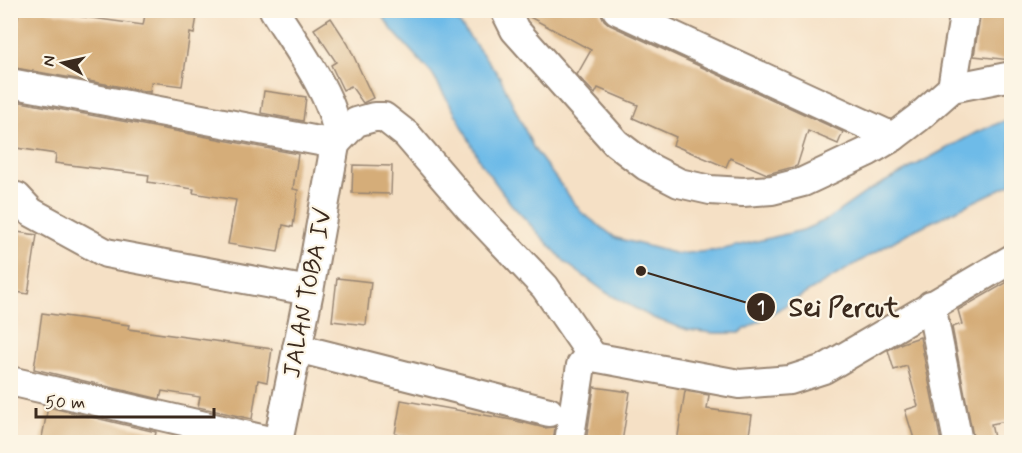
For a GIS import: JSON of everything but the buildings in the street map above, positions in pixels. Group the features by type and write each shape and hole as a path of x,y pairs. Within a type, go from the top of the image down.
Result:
{"street":[{"name":"JALAN TOBA IV","path":"274,10 321,87 336,124 335,144 309,291 276,442"},
{"path":"505,10 515,30 616,143 646,166 679,183 710,190 743,192 772,190 803,182 893,137 952,88 1011,76"},
{"path":"617,10 893,137"},
{"path":"952,88 965,10"},
{"path":"10,83 335,144 356,122 384,117 407,135 469,207 545,288 593,357"},
{"path":"17,197 31,212 106,253 309,291"},
{"path":"569,442 581,365 586,358 593,357 739,384 789,380 824,369 1011,259"},
{"path":"931,305 958,442"},
{"path":"297,348 549,412"},
{"path":"10,381 276,442"}],"water":[{"path":"379,11 450,11 500,77 534,149 581,212 616,238 678,254 720,250 803,230 826,220 868,191 977,132 1011,118 1011,184 906,234 739,333 688,330 653,318 607,293 566,263 511,204 481,163 432,74 393,31"}],"place":[{"name":"Sei Percut","path":"641,271"}]}
